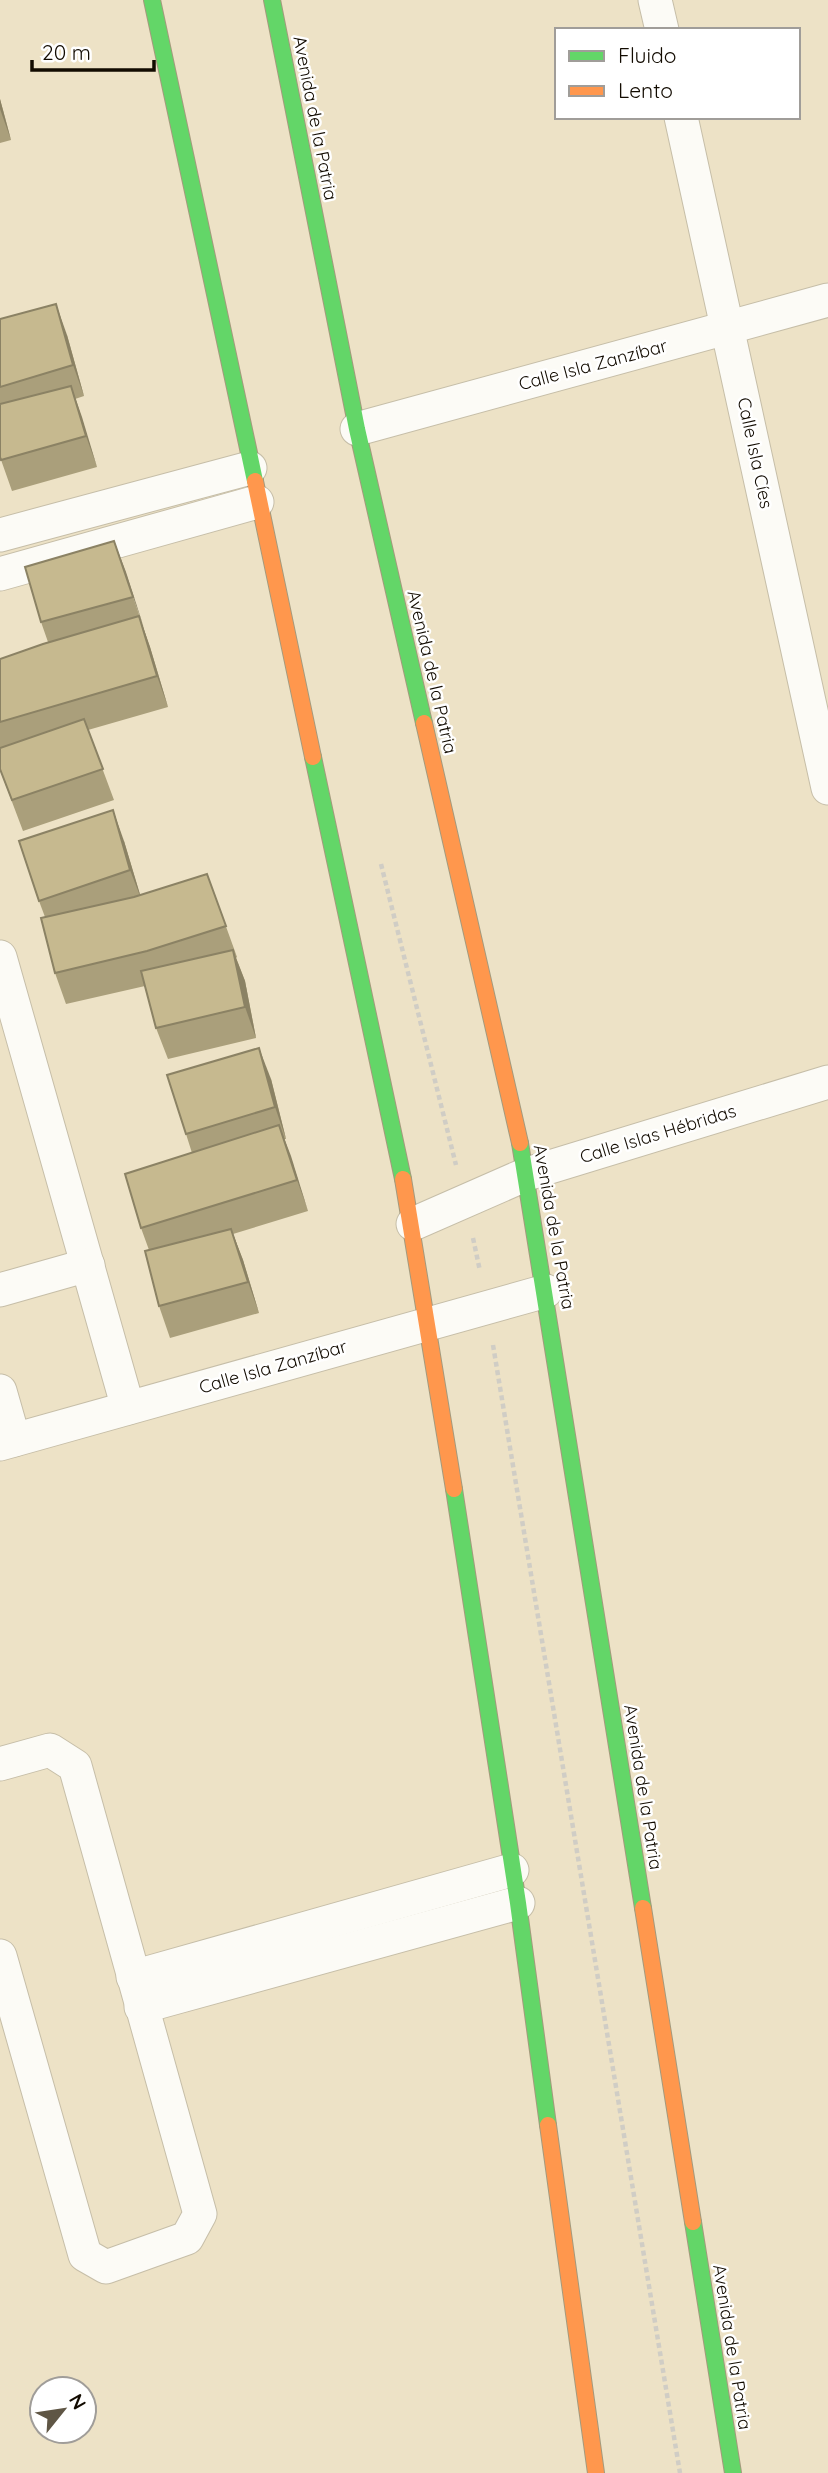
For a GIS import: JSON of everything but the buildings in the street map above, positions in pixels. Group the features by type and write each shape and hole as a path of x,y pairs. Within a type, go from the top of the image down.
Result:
{"main road":[{"path":"152,0 413,1224 518,1903 596,2473"},
{"name":"Avenida de la Patria","path":"272,0 357,429 527,1174 733,2473"}],"street":[{"path":"655,0 662,28"},
{"name":"Calle Isla Cíes","path":"681,119 828,788"},
{"name":"Calle Isla Zanzíbar","path":"357,429 828,300"},
{"path":"0,535 250,468"},
{"path":"0,574 257,502"},
{"path":"0,957 128,1408"},
{"name":"Calle Islas Hébridas","path":"413,1224 527,1174 828,1082"},
{"path":"0,1290 88,1265"},
{"name":"Calle Isla Zanzíbar","path":"7,1442 545,1291"},
{"path":"0,1391 7,1442"},
{"path":"0,1764 50,1750 75,1766 201,2214 187,2238 106,2267 85,2255 0,1956"},
{"path":"137,1992 512,1870"},
{"path":"137,1992 518,1903"}],"traffic: fast":[{"path":"152,0 255,481"},
{"path":"272,0 357,429 424,723"},
{"path":"313,757 403,1179"},
{"path":"520,1143 643,1908"},
{"path":"454,1489 518,1903 548,2125"},
{"path":"693,2222 733,2473"}],"traffic: slow":[{"path":"255,481 313,757"},
{"path":"424,723 520,1143"},
{"path":"403,1179 454,1489"},
{"path":"643,1908 693,2222"},
{"path":"548,2125 596,2473"}]}
